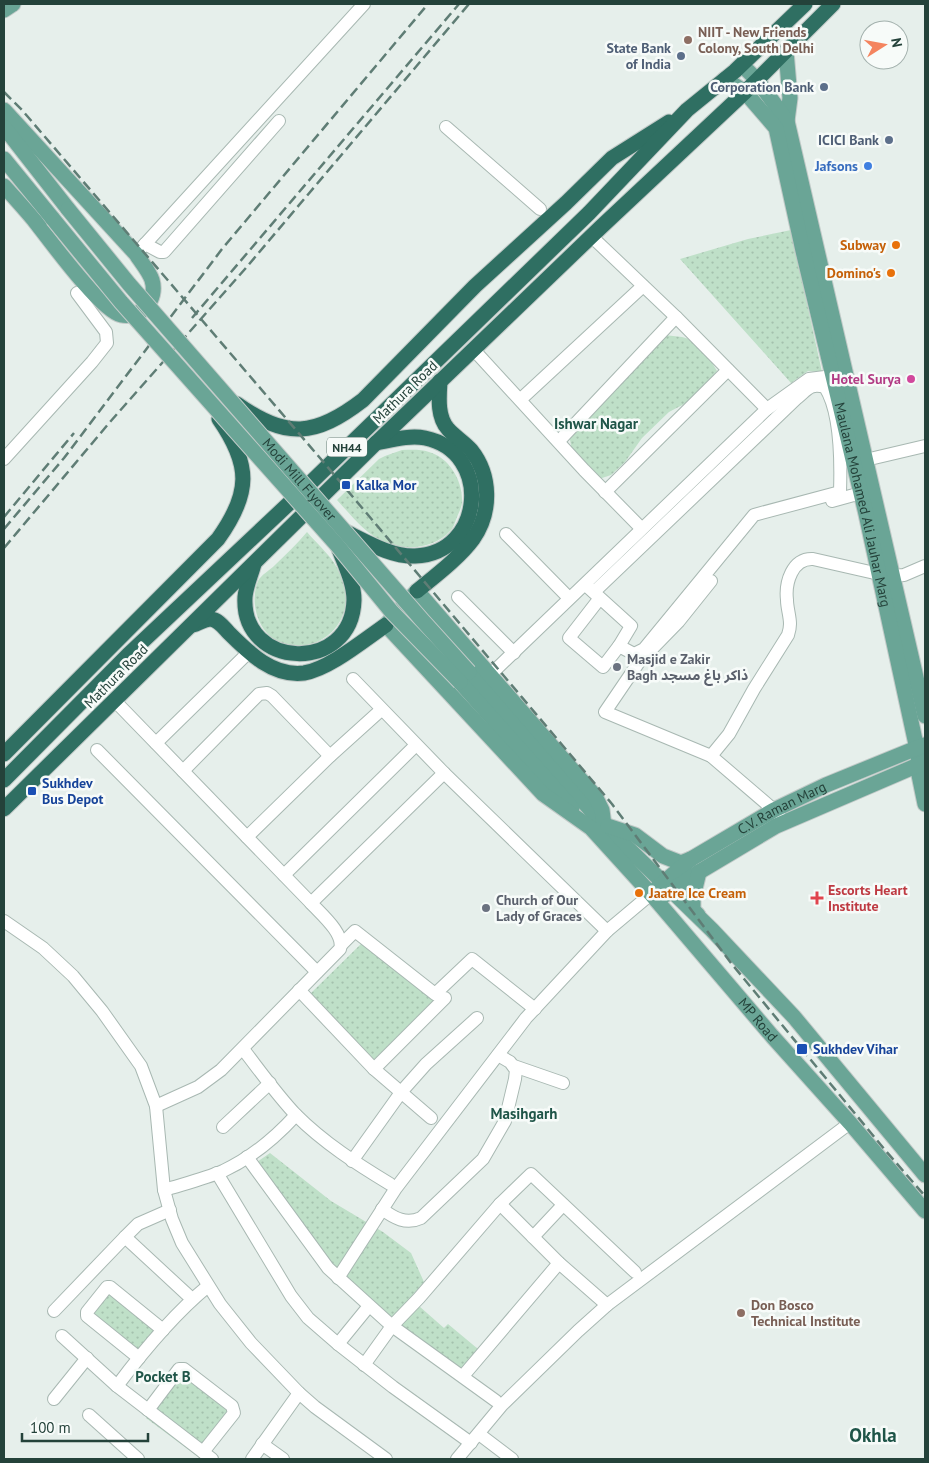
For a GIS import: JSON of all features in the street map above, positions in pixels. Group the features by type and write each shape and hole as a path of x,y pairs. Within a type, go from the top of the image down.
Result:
{"highway":[{"name":"Mathura Road","path":"4,780 128,655 299,494 583,220 687,110 742,65 805,4"},
{"name":"Mathura Road","path":"4,809 376,443 591,236 745,92 833,4"},
{"path":"225,395 257,418 286,428 316,427 344,415 363,400 475,286 612,158 687,110"},
{"path":"417,592 473,539 482,524 486,506 485,480 479,463 470,448 449,430 443,420 439,408 440,382"},
{"path":"4,754 218,539 232,519 242,487 242,464 227,430 204,397"},
{"path":"346,532 388,551 414,556 428,554 445,546 460,533 467,521 471,509 472,496 468,476 459,459 449,449 438,442 426,438 399,438 376,443"},
{"path":"256,560 245,598 249,622 260,638 268,645 286,653 316,652 333,643 346,628 353,609 353,589 337,545"},
{"path":"188,627 204,620 218,621 272,669 287,674 305,673 326,665 386,625"}],"main road":[{"path":"4,10 13,4"},
{"path":"786,51 790,98 788,121"},
{"name":"Maulana Mohamed Ali Jauhar Marg","path":"742,65 757,80 788,121 859,462 886,575 921,747 922,763 919,775 925,804"},
{"name":"Maulana Mohamed Ali Jauhar Marg","path":"725,79 745,92 776,128 833,376 859,462 861,493 924,707"},
{"path":"4,110 140,249 154,288 152,298 147,307 138,313 128,316 118,315 109,310 4,186"},
{"name":"Modi Mill Flyover","path":"4,127 130,284 422,620 562,787 598,827"},
{"name":"Modi Mill Flyover","path":"4,159 121,302 337,545 391,611 562,787"},
{"path":"598,827 602,810 595,796 417,592 386,625 543,794 598,827 635,835 663,856 695,866 693,910 712,930"},
{"name":"C.V. Raman Marg","path":"654,898 667,886 774,810 826,785 921,747"},
{"name":"C.V. Raman Marg","path":"695,866 784,822 922,763"},
{"name":"MP Road","path":"598,827 667,886 794,1016 925,1175"},
{"name":"MP Road","path":"598,827 654,898 925,1211"}],"street":[{"path":"140,249 364,4"},
{"path":"140,249 164,252 278,122 265,112"},
{"path":"446,127 540,209"},
{"path":"591,236 676,317 767,409"},
{"path":"521,399 643,286"},
{"path":"4,459 107,343 106,332 78,293"},
{"path":"559,441 676,317"},
{"path":"474,349 640,528"},
{"path":"605,492 728,370"},
{"path":"593,591 631,626 603,667 569,638 593,591 640,528 767,409 809,379 833,376"},
{"path":"490,674 569,598 593,591 797,398 816,384 824,387 833,403 841,458 840,492 754,514 644,649 634,654 619,646"},
{"path":"859,462 925,446"},
{"path":"784,822 774,810 711,756 605,712 640,662 679,621 753,526 766,519 861,493"},
{"path":"506,534 569,598"},
{"path":"711,756 729,734 754,689 788,636 790,625 786,599 788,582 795,566 806,559 813,559 886,575 904,574 925,566"},
{"path":"458,597 514,652"},
{"path":"156,743 250,651"},
{"path":"352,679 444,774 607,931"},
{"path":"183,771 259,694 272,696 330,756"},
{"path":"114,700 311,903 338,934 341,945"},
{"path":"248,837 330,756 381,710"},
{"path":"284,875 416,745"},
{"path":"97,750 317,972"},
{"path":"311,903 444,774"},
{"path":"338,1278 382,1209 535,1008 607,931 654,898"},
{"path":"4,921 43,948 73,976 102,1011 141,1066 156,1106 164,1190 170,1210 182,1243 220,1304 251,1343 299,1393 386,1459"},
{"path":"156,1106 198,1086 221,1070 340,949 341,945 355,931 435,994 472,959 535,1008"},
{"path":"299,990 374,1069 402,1091 431,1118"},
{"path":"374,1069 445,998"},
{"path":"352,1161 402,1091 426,1064 477,1018"},
{"path":"243,1049 296,1115 352,1161 390,1184"},
{"path":"498,1055 514,1066 563,1083"},
{"path":"382,1209 403,1221 414,1221 421,1218 483,1159 496,1139 508,1112 515,1079 516,1070 514,1066"},
{"path":"223,1126 257,1097 270,1083"},
{"path":"164,1190 217,1173 247,1157 278,1134 296,1115"},
{"path":"457,1459 502,1405 607,1305 850,1123"},
{"path":"247,1157 328,1268 338,1278 392,1326 496,1401"},
{"path":"217,1173 291,1296 308,1318 364,1365 475,1439 512,1459"},
{"path":"364,1365 392,1326 419,1298 500,1204 531,1174 635,1272"},
{"path":"500,1204 559,1264 607,1305"},
{"path":"533,1237 563,1205"},
{"path":"54,1311 138,1224 170,1210"},
{"path":"124,1237 192,1299"},
{"path":"463,1376 559,1264"},
{"path":"117,1386 138,1358 163,1330 192,1299 208,1286"},
{"path":"138,1358 88,1316 87,1312 107,1288 110,1288 163,1330"},
{"path":"338,1344 369,1306"},
{"path":"62,1336 117,1386 148,1410 208,1456 234,1413 232,1406 184,1369 179,1369 148,1410"},
{"path":"54,1399 87,1358"},
{"path":"252,1459 299,1393"},
{"path":"89,1415 138,1459"},
{"path":"262,1444 283,1459"}],"green space":[{"path":"791,230 822,372 808,371 791,383 680,259 748,239"},
{"path":"665,335 682,337 693,342 707,355 717,371 701,391 688,402 669,412 642,438 625,462 611,475 599,479 572,451 569,434"},
{"path":"402,450 426,451 436,455 453,470 460,484 462,501 451,530 444,537 429,544 403,547 386,543 372,535 359,524 337,500 379,459"},
{"path":"307,532 330,557 337,568 346,596 344,613 336,628 324,638 310,644 295,646 280,643 267,633 258,618 255,595 259,579"},
{"path":"365,940 439,995 372,1062 309,995"},
{"path":"270,1153 331,1201 383,1232 411,1253 424,1282 392,1319 331,1263 257,1162"},
{"path":"108,1289 164,1333 140,1358 89,1315"},
{"path":"419,1306 444,1328 448,1324 478,1349 462,1370 400,1326"},
{"path":"182,1371 232,1410 197,1456 146,1418"}],"railway":[{"path":"4,529 64,458 222,249 428,4"},
{"path":"192,318 459,4"},
{"path":"4,548 110,422 245,269 469,4"},
{"path":"4,92 22,110 320,458 612,804 731,963 925,1196"},
{"path":"4,517 74,433"}],"place":[{"name":"NIIT - New Friends Colony, South Delhi","path":"688,40"},
{"name":"State Bank of India","path":"681,56"},
{"name":"Corporation Bank","path":"824,87"},
{"name":"ICICI Bank","path":"889,140"},
{"name":"Jafsons","path":"868,166"},
{"name":"Subway","path":"896,245"},
{"name":"Domino's","path":"891,273"},
{"name":"Hotel Surya","path":"911,379"},
{"name":"Kalka Mor","path":"346,485"},
{"name":"Masjid e Zakir Bagh ذاکر باغ مسجد","path":"617,667"},
{"name":"Sukhdev Bus Depot","path":"32,791"},
{"name":"Jaatre Ice Cream","path":"639,893"},
{"name":"Escorts Heart Institute","path":"817,898"},
{"name":"Church of Our Lady of Graces","path":"486,908"},
{"name":"Sukhdev Vihar","path":"802,1049"},
{"name":"Don Bosco Technical Institute","path":"741,1313"}],"district":[{"name":"Ishwar Nagar","path":"596,423"},
{"name":"Masihgarh","path":"524,1113"},
{"name":"Pocket B","path":"163,1376"},
{"name":"Okhla","path":"873,1435"}]}
